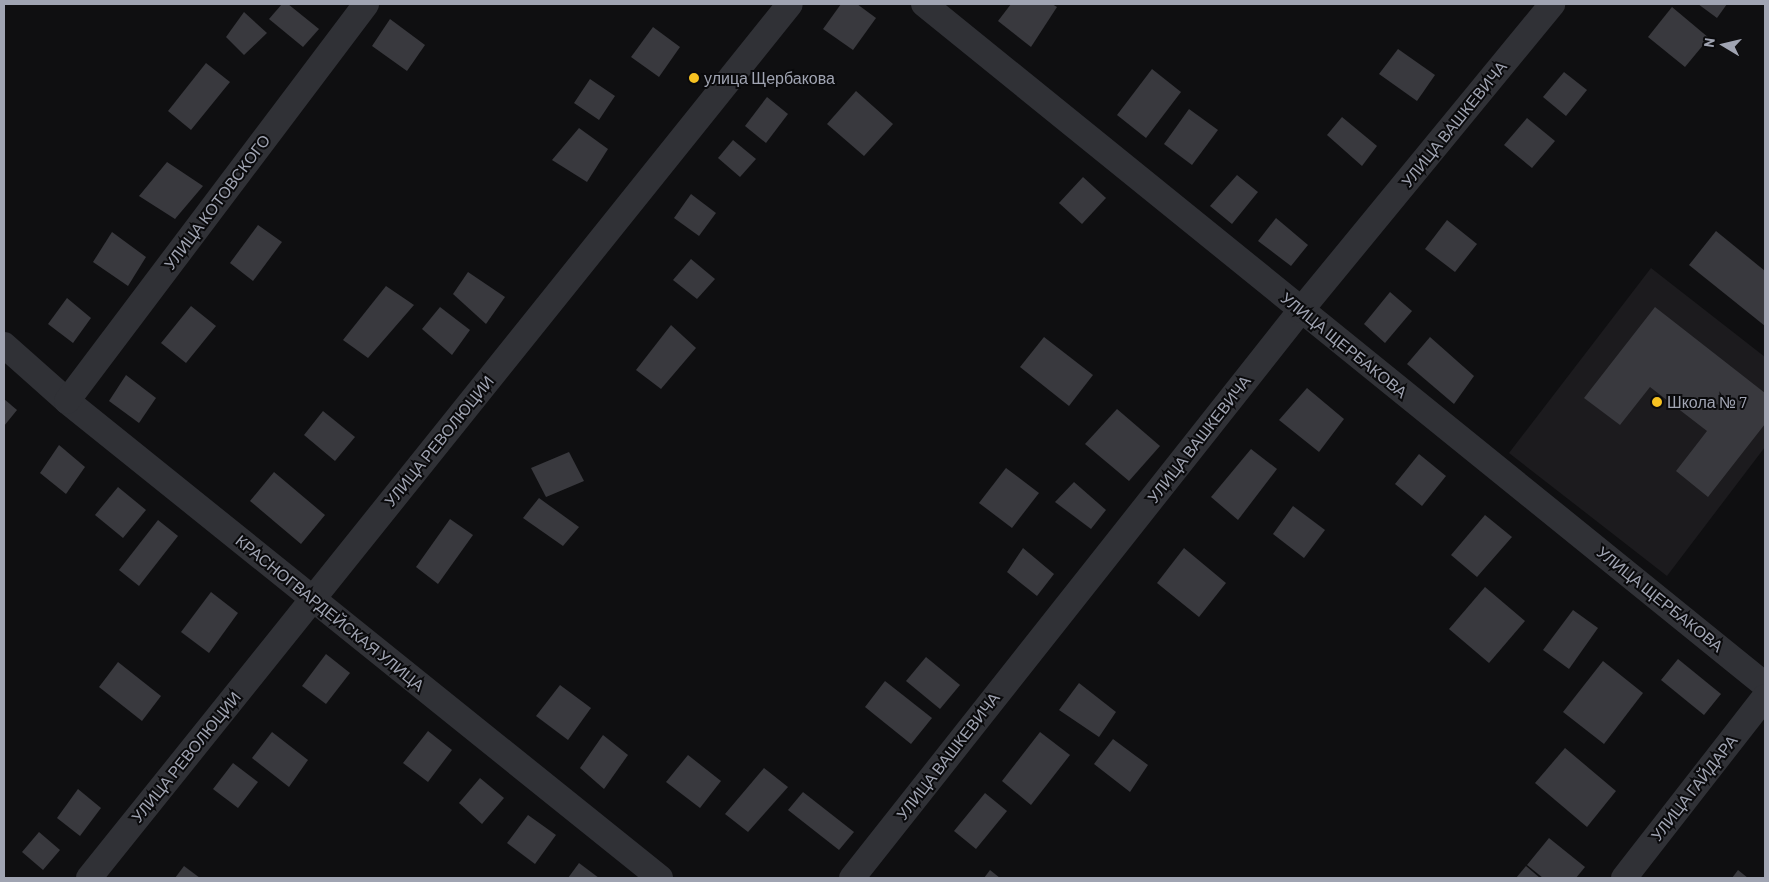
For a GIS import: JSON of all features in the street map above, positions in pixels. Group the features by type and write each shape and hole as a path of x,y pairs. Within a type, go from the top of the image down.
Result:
{"street":[{"name":"УЛИЦА КОТОВСКОГО","path":"67,401 366,4"},
{"name":"УЛИЦА РЕВОЛЮЦИИ","path":"89,878 790,4"},
{"name":"УЛИЦА ЩЕРБАКОВА","path":"924,4 1765,684"},
{"name":"УЛИЦА ВАШКЕВИЧА","path":"852,878 1301,310 1552,4"},
{"name":"КРАСНОГВАРДЕЙСКАЯ УЛИЦА","path":"4,345 67,401 660,878"},
{"name":"УЛИЦА ГАЙДАРА","path":"1624,878 1765,697"}],"shaded area":[{"name":"Школа № 7","path":"1651,268 1765,357 1765,447 1667,576 1509,453"}],"building":[{"path":"282,4 288,4 319,29 303,47 269,19"},
{"path":"841,4 857,4 876,18 853,50 823,29"},
{"path":"1011,4 1052,4 1057,7 1031,47 998,21"},
{"path":"1698,4 1727,4 1717,18"},
{"path":"1672,7 1709,38 1685,67 1648,37"},
{"path":"244,12 267,33 244,55 226,37"},
{"path":"390,19 425,45 407,71 372,46"},
{"path":"653,27 680,47 659,77 631,57"},
{"path":"1398,49 1435,75 1417,101 1379,74"},
{"path":"206,63 230,82 191,130 168,111"},
{"path":"1152,69 1181,92 1146,138 1117,115"},
{"path":"1564,72 1587,90 1566,116 1543,97"},
{"path":"590,79 615,96 599,120 574,103"},
{"path":"856,91 893,124 864,156 827,124"},
{"path":"767,97 788,114 766,143 745,126"},
{"path":"1189,109 1218,130 1192,165 1164,144"},
{"path":"1342,117 1377,146 1362,166 1327,135"},
{"path":"1527,118 1555,141 1532,168 1504,145"},
{"path":"579,128 608,149 587,182 552,160"},
{"path":"733,140 756,159 740,177 718,158"},
{"path":"167,162 203,186 175,219 139,196"},
{"path":"1237,175 1258,192 1232,224 1210,206"},
{"path":"1083,177 1106,198 1082,224 1059,203"},
{"path":"691,194 716,213 699,236 674,218"},
{"path":"1276,218 1308,245 1291,266 1258,241"},
{"path":"1447,220 1477,244 1455,272 1425,249"},
{"path":"258,225 282,242 253,281 230,263"},
{"path":"1716,231 1765,271 1765,326 1689,265"},
{"path":"112,232 146,257 128,286 93,262"},
{"path":"691,259 715,279 697,299 673,280"},
{"path":"468,272 505,297 486,324 453,294"},
{"path":"386,286 414,305 368,358 343,340"},
{"path":"1390,292 1412,311 1385,343 1364,324"},
{"path":"67,298 91,318 73,343 48,324"},
{"path":"191,306 216,326 186,363 161,343"},
{"path":"440,307 470,330 452,355 422,329"},
{"path":"1655,307 1765,393 1765,424 1708,497 1676,471 1707,431 1650,387 1620,425 1584,398"},
{"path":"671,325 696,348 661,389 636,370"},
{"path":"1044,337 1093,375 1069,406 1020,367"},
{"path":"1430,337 1474,376 1454,404 1407,364"},
{"path":"126,375 156,398 139,423 109,401"},
{"path":"1307,388 1344,419 1319,452 1279,420"},
{"path":"4,399 17,410 4,426"},
{"path":"1117,409 1160,446 1129,481 1085,444"},
{"path":"323,411 355,437 335,461 304,435"},
{"path":"59,445 85,467 66,494 40,473"},
{"path":"1251,449 1277,469 1238,520 1211,497"},
{"path":"569,452 584,481 546,497 531,468"},
{"path":"1419,454 1446,476 1422,506 1395,484"},
{"path":"1006,468 1039,493 1012,528 979,503"},
{"path":"274,472 325,515 301,544 250,501"},
{"path":"1074,482 1106,510 1091,529 1055,502"},
{"path":"118,487 146,510 123,538 95,515"},
{"path":"539,498 579,527 563,546 523,518"},
{"path":"1293,506 1325,530 1304,558 1273,534"},
{"path":"1485,515 1512,537 1477,577 1451,555"},
{"path":"450,519 473,535 438,584 416,567"},
{"path":"158,520 178,536 139,586 119,570"},
{"path":"1023,548 1054,574 1037,596 1007,572"},
{"path":"1184,548 1226,583 1199,617 1157,583"},
{"path":"1485,587 1525,621 1489,663 1449,629"},
{"path":"211,592 238,613 209,653 181,632"},
{"path":"1573,610 1598,628 1569,669 1543,650"},
{"path":"326,654 350,673 326,704 302,686"},
{"path":"926,657 960,685 940,709 906,681"},
{"path":"1678,659 1721,694 1704,715 1661,680"},
{"path":"1603,661 1643,693 1604,744 1563,712"},
{"path":"118,662 161,696 142,721 99,687"},
{"path":"885,681 932,718 911,744 865,707"},
{"path":"1079,683 1116,712 1099,737 1059,710"},
{"path":"560,685 591,708 568,740 536,716"},
{"path":"428,731 452,750 428,782 403,763"},
{"path":"272,732 308,760 289,787 252,758"},
{"path":"1040,732 1070,755 1031,805 1002,781"},
{"path":"603,735 628,755 604,789 580,768"},
{"path":"1113,739 1148,765 1130,792 1094,764"},
{"path":"1565,748 1616,791 1587,827 1535,783"},
{"path":"688,755 721,781 700,808 666,782"},
{"path":"233,763 258,782 238,808 213,789"},
{"path":"764,768 788,787 748,832 725,814"},
{"path":"480,778 504,798 482,824 459,803"},
{"path":"78,789 101,808 80,836 57,818"},
{"path":"803,792 854,832 839,850 788,810"},
{"path":"985,793 1007,811 976,849 954,831"},
{"path":"528,815 556,835 535,864 507,843"},
{"path":"39,832 60,850 43,870 22,852"},
{"path":"1549,838 1585,867 1576,878 1543,878 1527,865"},
{"path":"579,863 599,878 568,878"},
{"path":"184,866 200,878 175,878"},
{"path":"1526,866 1540,878 1516,878"},
{"path":"990,870 1000,878 984,878"},
{"path":"1738,870 1748,878 1732,878"}],"place":[{"name":"улица Щербакова","path":"694,78"},
{"name":"Школа № 7","path":"1657,402"}]}
